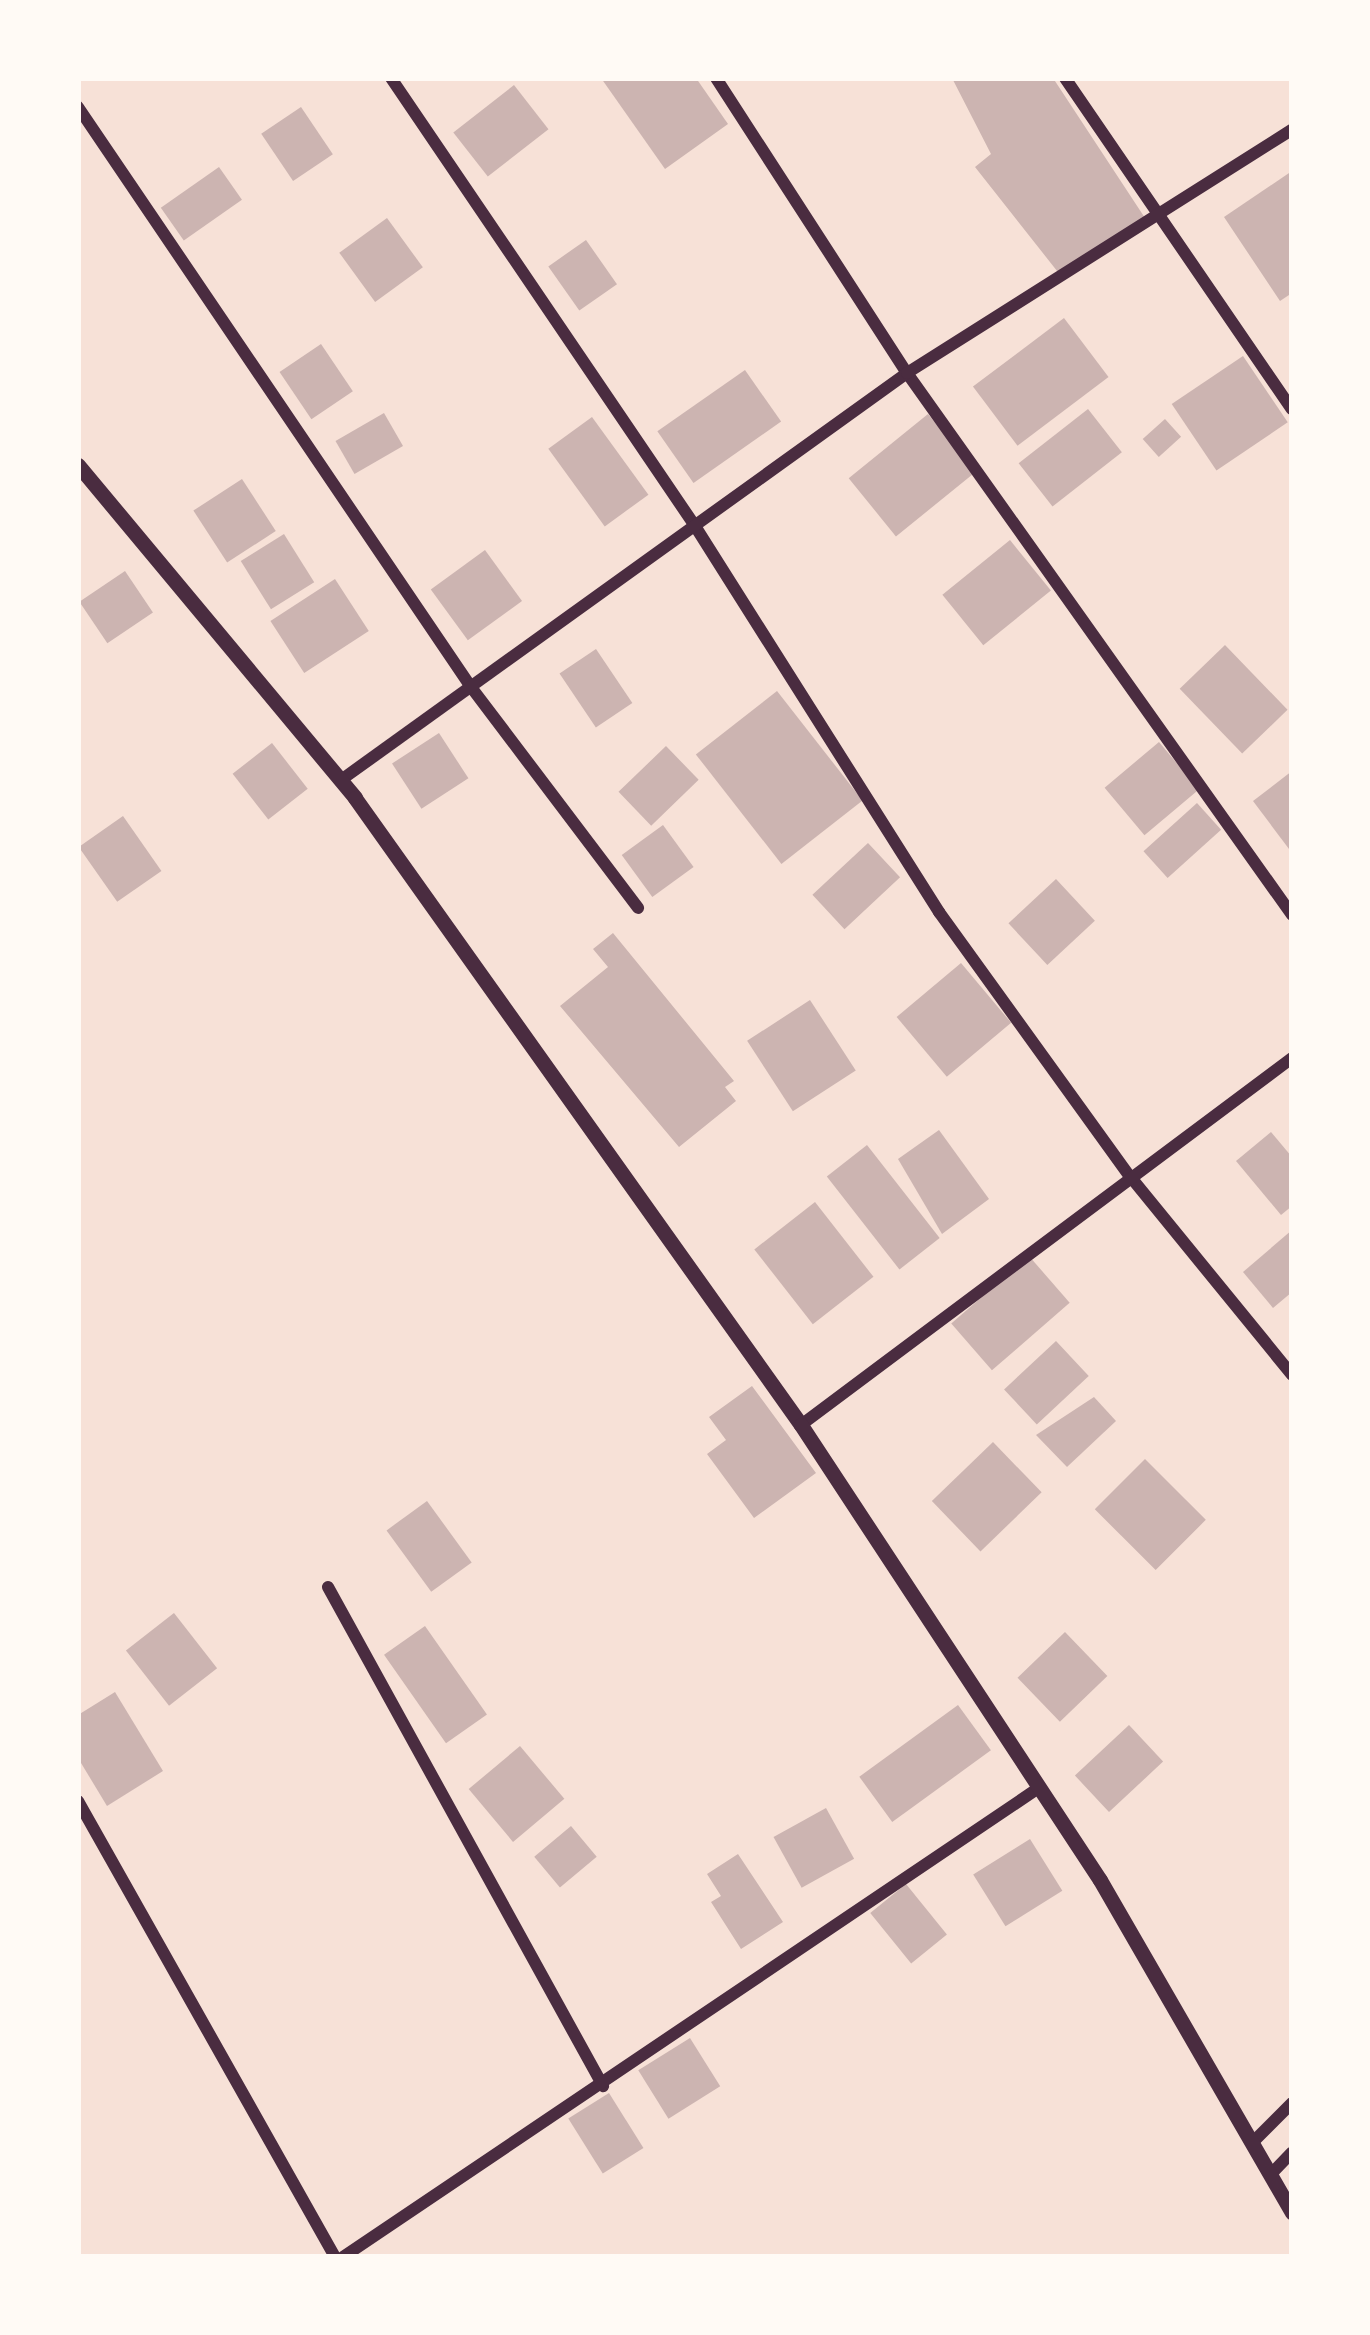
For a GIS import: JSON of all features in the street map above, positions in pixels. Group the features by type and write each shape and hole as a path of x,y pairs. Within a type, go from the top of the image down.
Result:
{"street":[{"path":"391,78 695,526 939,912 1129,1175 1292,1375"},
{"path":"716,78 907,373 1292,916"},
{"path":"1065,78 1158,224 1292,409"},
{"path":"78,107 472,687 638,908"},
{"path":"340,780 907,373 1158,224 1292,130"},
{"path":"78,465 340,780 800,1425 1037,1789 1254,2141 1292,2212"},
{"path":"800,1425 1129,1175 1292,1058"},
{"path":"328,1586 603,2086"},
{"path":"78,1801 339,2257 603,2086 1037,1789"},
{"path":"1254,2141 1292,2103"},
{"path":"1271,2174 1292,2152"}],"building":[{"path":"601,78 696,78 728,124 665,169"},
{"path":"1053,78 1145,218 1061,276 975,167 991,154 953,80"},
{"path":"514,85 548,129 488,177 453,132"},
{"path":"301,107 333,154 293,181 261,134"},
{"path":"219,167 242,200 184,240 161,208"},
{"path":"1292,171 1292,293 1280,301 1224,217"},
{"path":"387,218 423,267 375,302 339,253"},
{"path":"586,240 617,284 579,311 548,266"},
{"path":"1064,318 1109,377 1017,446 973,387"},
{"path":"321,344 353,391 311,419 280,372"},
{"path":"1243,356 1288,422 1216,470 1172,404"},
{"path":"745,370 781,422 693,483 657,431"},
{"path":"1088,409 1122,452 1053,507 1019,463"},
{"path":"384,413 403,446 355,474 336,441"},
{"path":"928,414 975,472 896,536 849,478"},
{"path":"592,417 648,495 605,526 548,449"},
{"path":"1165,419 1181,437 1159,457 1143,439"},
{"path":"242,479 276,531 227,563 193,511"},
{"path":"284,534 314,582 271,609 241,561"},
{"path":"1010,540 1051,591 983,645 942,595"},
{"path":"485,550 522,601 468,640 431,589"},
{"path":"125,571 153,612 107,643 79,602"},
{"path":"335,579 369,631 304,673 270,621"},
{"path":"1225,645 1288,710 1242,754 1180,689"},
{"path":"596,649 632,703 596,727 560,674"},
{"path":"777,691 863,801 781,864 696,754"},
{"path":"439,733 468,778 421,809 392,763"},
{"path":"1159,742 1199,789 1144,835 1105,788"},
{"path":"272,743 308,789 268,819 233,774"},
{"path":"666,746 699,780 651,826 619,792"},
{"path":"1292,771 1292,853 1253,801"},
{"path":"1197,803 1221,830 1168,878 1143,851"},
{"path":"123,816 161,871 117,902 79,847"},
{"path":"663,825 694,867 652,897 622,855"},
{"path":"868,843 900,877 844,929 812,895"},
{"path":"1056,879 1095,921 1047,965 1008,923"},
{"path":"613,933 734,1081 725,1087 736,1101 679,1147 560,1006 608,967 593,949"},
{"path":"961,963 1011,1023 947,1077 897,1017"},
{"path":"810,1000 856,1070 793,1111 747,1041"},
{"path":"939,1130 989,1199 942,1234 898,1159"},
{"path":"1271,1132 1292,1157 1292,1206 1281,1215 1236,1161"},
{"path":"867,1145 940,1238 899,1269 827,1176"},
{"path":"815,1202 873,1277 813,1324 754,1249"},
{"path":"1292,1230 1292,1292 1273,1308 1243,1272"},
{"path":"1029,1256 1070,1303 992,1370 951,1324"},
{"path":"1056,1341 1089,1376 1037,1425 1004,1389"},
{"path":"752,1386 816,1473 754,1518 707,1454 726,1440 709,1417"},
{"path":"1094,1397 1116,1421 1067,1467 1036,1435"},
{"path":"993,1442 1042,1492 980,1551 932,1501"},
{"path":"1145,1459 1206,1520 1156,1570 1095,1509"},
{"path":"427,1501 472,1562 431,1592 387,1530"},
{"path":"174,1613 217,1668 169,1706 126,1651"},
{"path":"425,1626 487,1714 446,1743 384,1655"},
{"path":"1065,1632 1107,1676 1060,1722 1018,1678"},
{"path":"115,1692 163,1771 107,1806 78,1758 78,1715"},
{"path":"958,1705 991,1750 892,1822 859,1777"},
{"path":"1129,1725 1163,1762 1109,1812 1075,1775"},
{"path":"520,1746 564,1799 513,1842 469,1789"},
{"path":"826,1808 854,1859 802,1888 774,1837"},
{"path":"571,1826 597,1857 560,1887 534,1857"},
{"path":"1030,1839 1062,1891 1006,1926 973,1875"},
{"path":"738,1854 783,1922 741,1949 711,1902 721,1896 707,1874"},
{"path":"906,1884 947,1935 911,1963 870,1913"},
{"path":"690,2038 720,2086 668,2119 638,2070"},
{"path":"609,2093 643,2148 603,2174 568,2118"}]}
